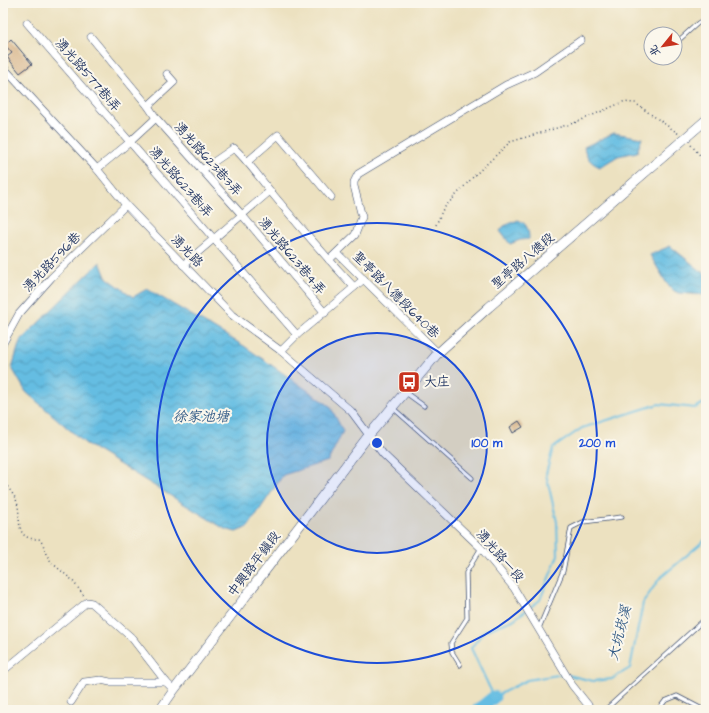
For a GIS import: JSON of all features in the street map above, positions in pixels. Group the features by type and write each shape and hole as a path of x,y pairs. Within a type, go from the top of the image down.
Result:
{"street":[{"name":"湧光路577巷1弄","path":"27,23 130,142"},
{"name":"湧光路623巷3弄","path":"91,37 148,106 156,118 242,215"},
{"path":"329,260 356,235 362,217 354,186 354,182 358,174 506,85 535,72 581,40"},
{"name":"湧光路","path":"3,67 97,169 126,205 232,315 281,351 351,411 369,435"},
{"path":"148,106 174,82 167,74"},
{"path":"97,169 156,118"},
{"name":"聖亭路八德段","path":"369,435 438,353 492,304 706,120"},
{"path":"247,162 278,135 331,197"},
{"name":"湧光路623巷1弄","path":"130,142 297,335"},
{"path":"202,170 234,148 329,260 354,287"},
{"path":"183,265 270,191"},
{"name":"湧光路596巷","path":"3,343 19,314 51,278 126,205"},
{"name":"湧光路623巷4弄","path":"242,215 325,312"},
{"name":"聖亭路八德段640巷","path":"337,253 438,353"},
{"path":"281,351 297,335 364,279"},
{"name":"湧光路一段","path":"369,435 383,454 480,548 514,588 572,685 592,710"},
{"name":"中興路平鎮段","path":"160,710 369,435"},
{"path":"3,671 87,602 92,603 132,638 174,690"},
{"path":"71,702 84,682 100,680 110,682 166,682"}],"lane":[{"path":"683,36 706,18"},
{"path":"405,392 424,406"},
{"path":"393,408 472,478"},
{"path":"538,629 563,571 571,528 583,522 622,517"},
{"path":"460,665 452,652 451,643 467,618 466,573 480,548"},
{"path":"605,710 706,618"},
{"path":"658,710 665,701 677,696 704,710"}],"path":[{"path":"436,225 443,209 475,175 510,142 578,122 623,102 635,103 685,138 706,162"},
{"path":"3,480 16,500 21,532 28,539 39,539 52,563 72,580 87,602"}],"water":[{"path":"614,133 642,138 637,152 618,156 600,167 594,164 586,154 584,147"},
{"path":"518,220 524,223 527,227 529,239 520,240 510,244 500,231 504,226"},
{"path":"670,246 706,275 706,295 678,293 671,289 650,255"},
{"name":"徐家池塘","path":"100,262 106,277 133,297 147,289 244,346 330,406 343,431 328,461 283,475 248,527 236,532 225,529 86,444 26,392 12,368 20,341"}],"building":[{"path":"11,39 32,64 20,73 7,57 12,53 5,45"},
{"path":"519,421 523,427 513,433 510,427"}],"waterway":[{"path":"564,674 527,680 494,697 471,648 484,631 513,620 540,600 558,555 557,522 546,474 553,448 582,428 659,404 695,408 706,402"},
{"name":"大坑崁溪","path":"568,675 593,681 612,679 630,668 643,603 659,579 706,539"},
{"name":"大坑崁溪","path":"478,710 494,697"}],"place":[{"name":"大庄","path":"409,382"}]}
